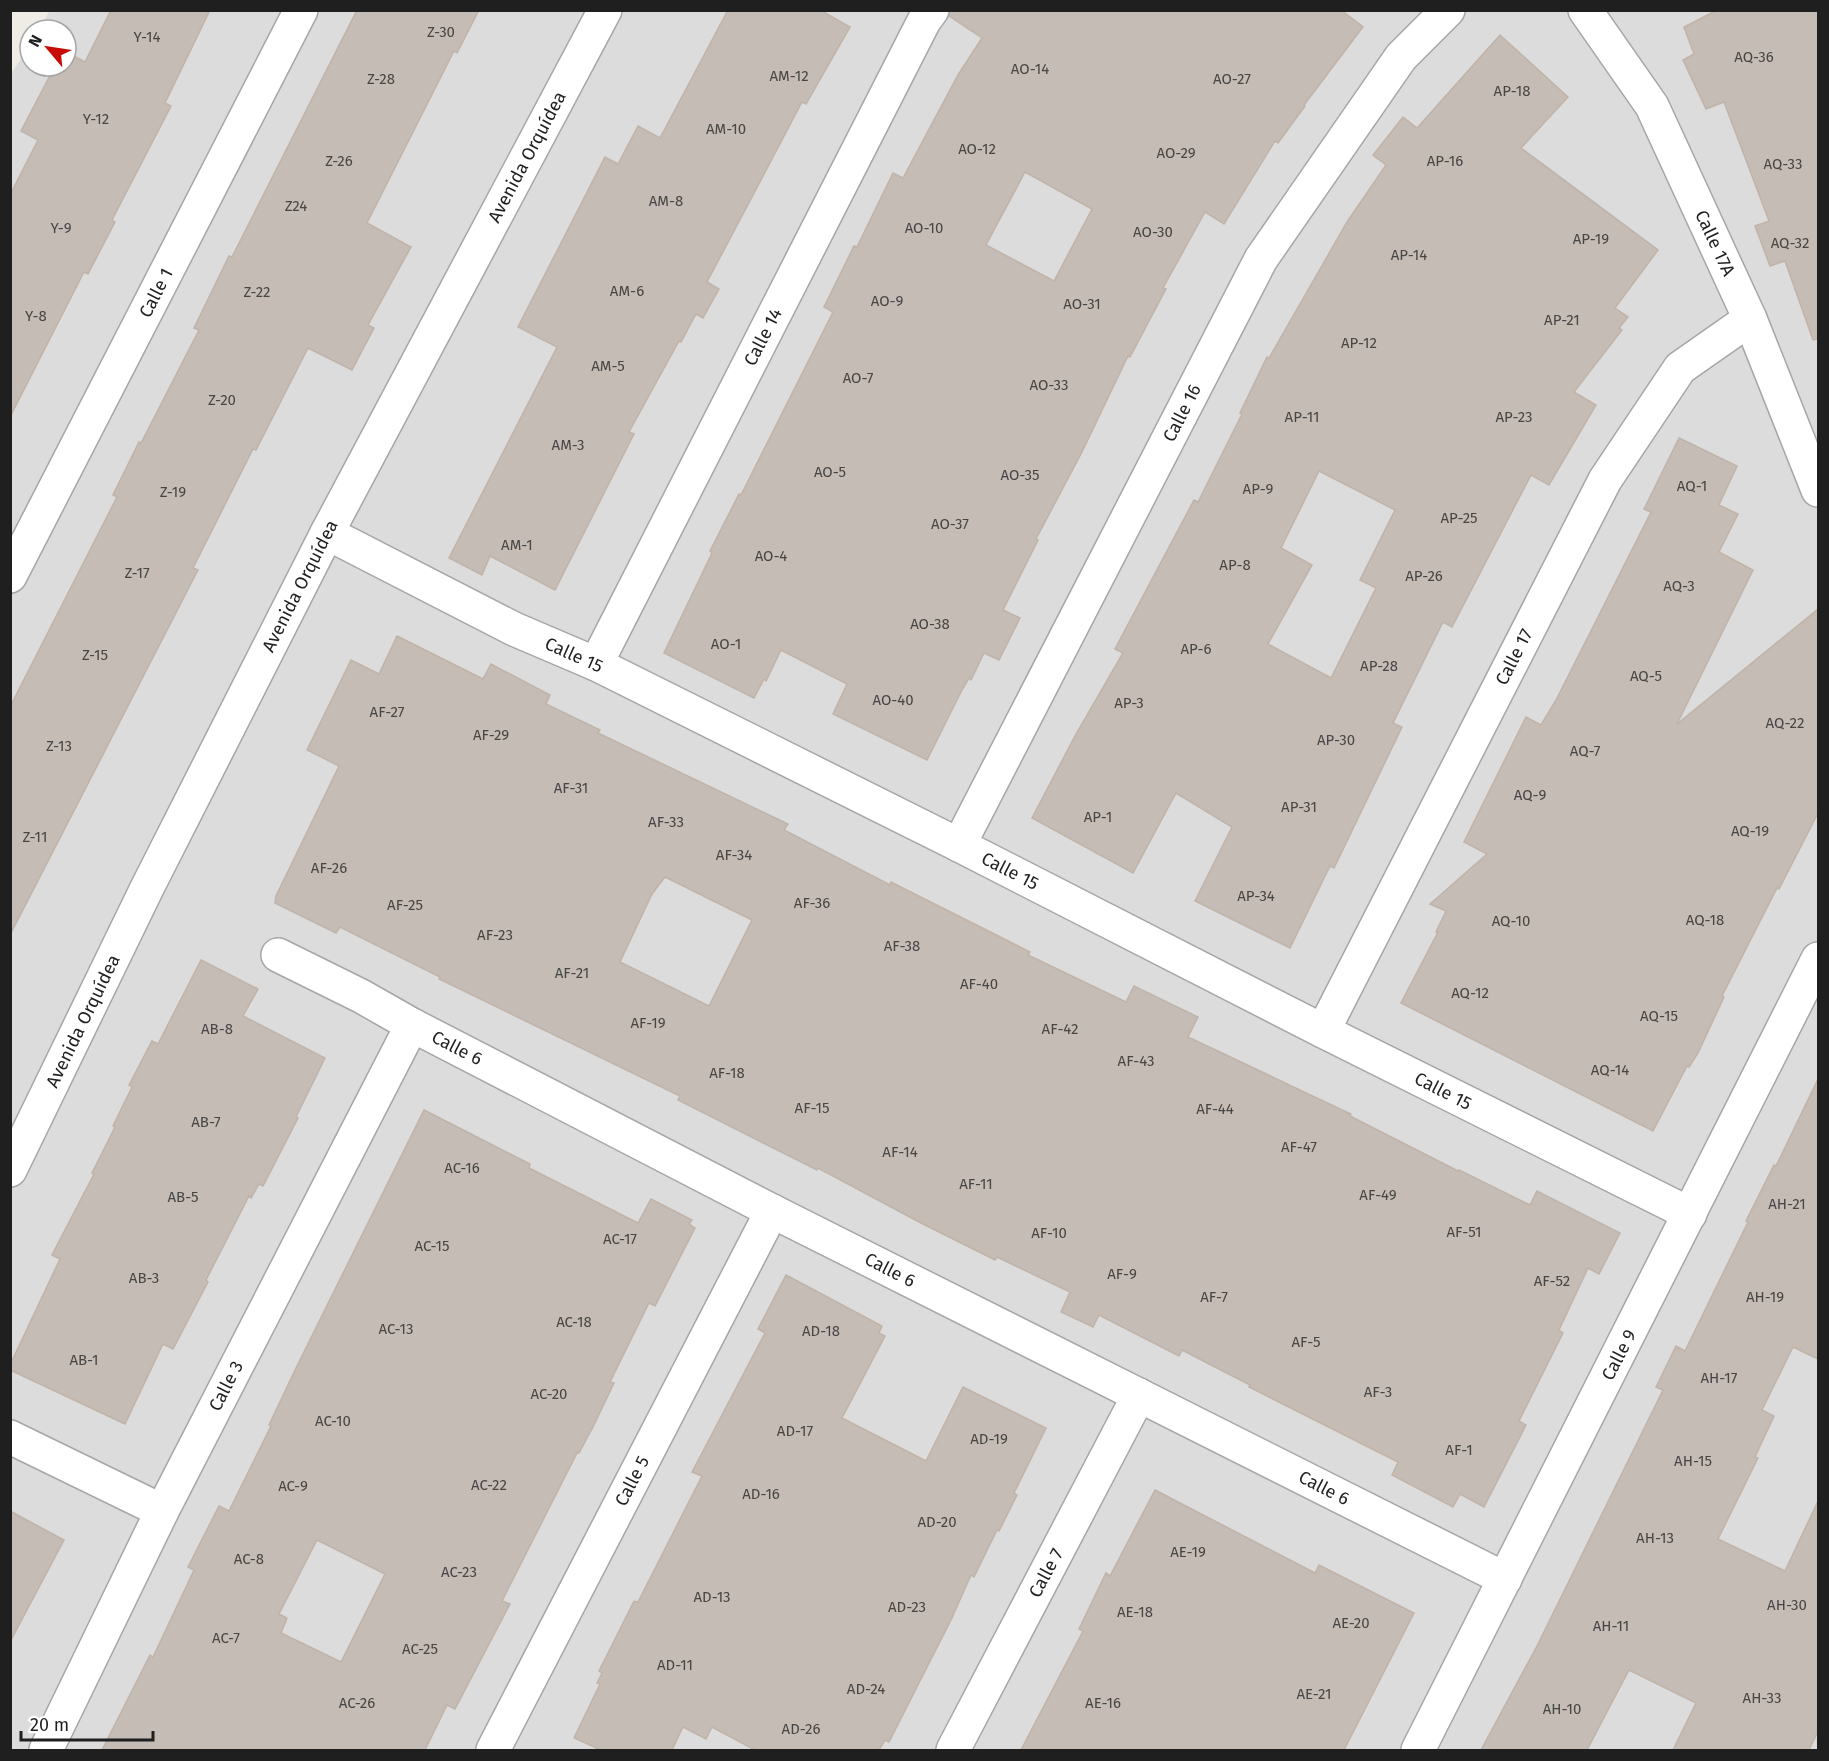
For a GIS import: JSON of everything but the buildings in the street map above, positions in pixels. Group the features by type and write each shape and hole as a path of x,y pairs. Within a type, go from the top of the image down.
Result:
{"street":[{"name":"Calle 1","path":"12,569 301,10"},
{"name":"Avenida Orquídea","path":"10,1170 147,888 327,533 605,10"},
{"name":"Calle 16","path":"959,845 1261,259 1401,57 1448,10"},
{"name":"Calle 17A","path":"1585,10 1652,106 1750,319 1818,490"},
{"name":"Calle 14","path":"596,664 920,14"},
{"name":"Calle 17","path":"1323,1031 1605,480 1680,368 1750,319"},
{"name":"Calle 15","path":"327,533 514,629 596,664 959,845 1323,1031 1690,1214"},
{"name":"Calle 6","path":"278,955 772,1211 1505,1580"},
{"name":"Calle 9","path":"1418,1750 1818,959"},
{"name":"Calle 3","path":"46,1750 162,1511 412,1025"},
{"name":"Calle 5","path":"493,1750 772,1211"},
{"name":"Calle 7","path":"953,1750 1139,1395"},
{"path":"10,1437 162,1511"}],"shaded area":[{"path":"50,10 1818,11 1818,1750 11,1750 10,76 18,63 18,78 78,78 78,18 46,18"}]}
